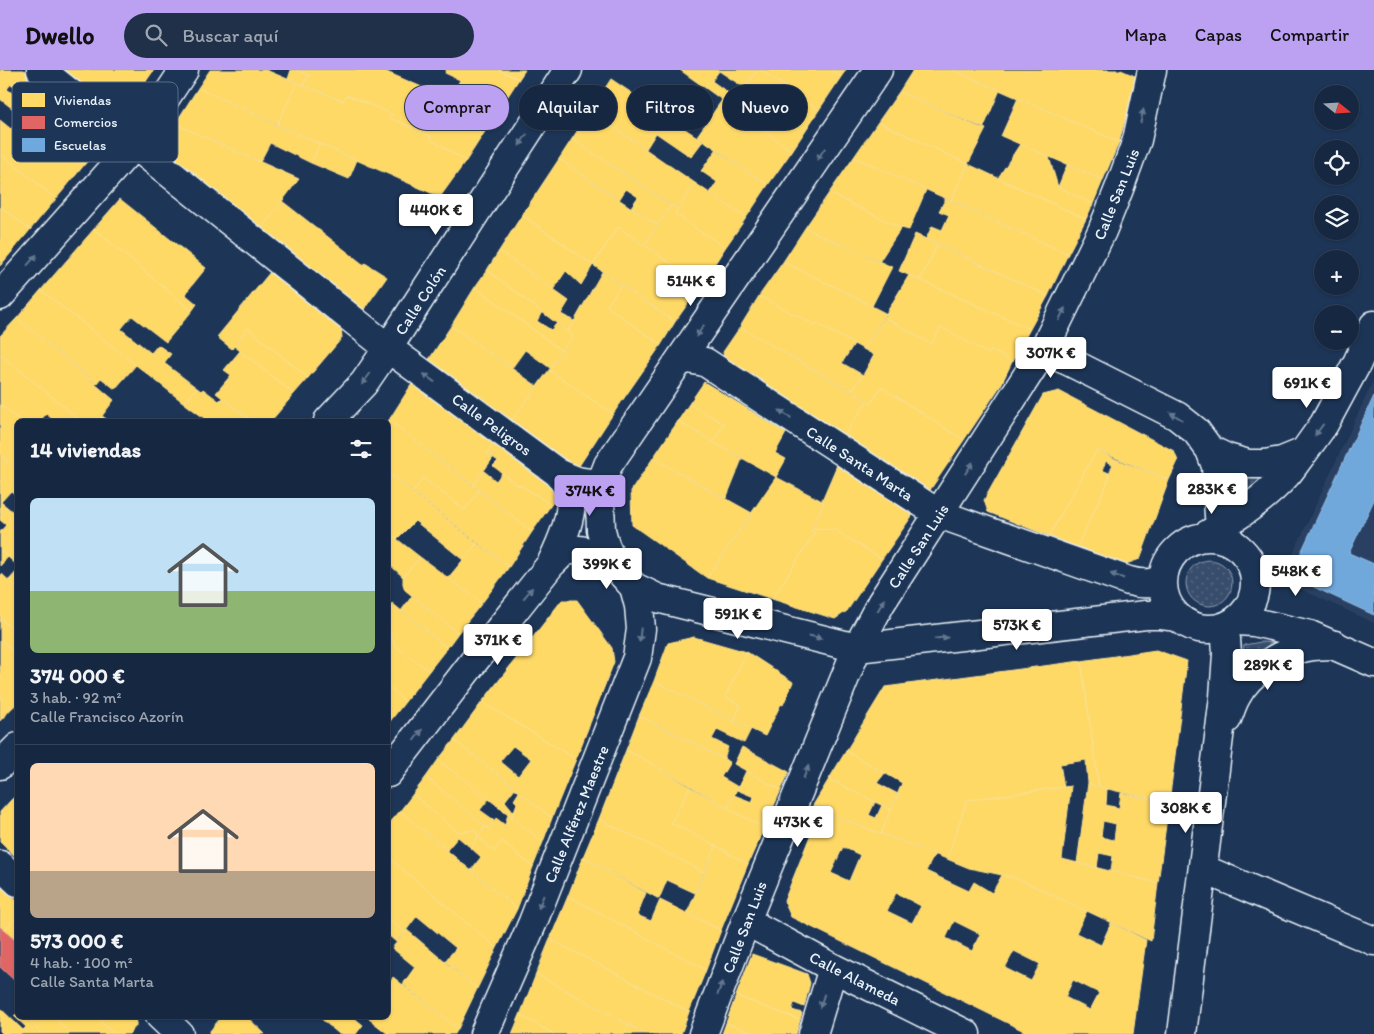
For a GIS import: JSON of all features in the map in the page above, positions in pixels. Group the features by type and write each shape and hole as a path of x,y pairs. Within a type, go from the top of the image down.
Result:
{"main road":[{"name":"Calle Peligros","path":"41,70 56,82"},
{"path":"176,82 184,70"},
{"name":"Calle Colón","path":"330,419 364,383 388,348 568,70"},
{"path":"878,70 608,465 602,483 600,501 605,545 613,564 634,587 657,598 857,648 1138,616 1161,615 1178,617"},
{"name":"Calle San Luis","path":"704,1034 746,921 857,648 881,603 1044,351 1102,231 1119,189 1137,140 1152,70"},
{"path":"0,296 119,162"},
{"name":"Calle Peligros","path":"157,162 388,348 558,473 583,483 602,483"},
{"path":"1374,325 1357,363 1324,424 1288,473 1271,491 1219,535 1194,538 1176,550 1167,564 1163,578 1163,588 1169,606 1183,622 1196,628 1204,629 1228,624 1254,622 1322,640 1374,663"},
{"path":"1044,351 1066,360 1177,416 1196,431 1210,450 1216,466 1219,535"},
{"name":"Calle Santa Marta","path":"679,362 688,360 705,362 939,514 1141,584 1159,582 1163,578"},
{"path":"1210,450 1227,458 1248,464 1282,461 1304,452"},
{"path":"551,564 564,538 570,508 568,488 558,473"},
{"path":"1182,1034 1218,752 1224,697 1228,624 1247,610 1253,597 1256,582 1254,569 1248,556 1240,548 1219,535"},
{"path":"390,770 551,564 565,551 576,550 592,553 613,564"},
{"path":"1256,582 1266,598 1278,610 1322,640"},
{"name":"Calle Alférez Maestre","path":"484,1034 533,922 637,658 641,629 639,606 634,587"},
{"path":"1218,752 1227,719 1236,696 1245,684 1270,661 1322,640"},
{"path":"0,765 15,750"},
{"path":"0,866 15,879"},
{"path":"1203,869 1374,941"},
{"name":"Calle Alameda","path":"746,921 833,968 966,1034"},
{"path":"813,1034 833,968"}],"shaded area":[{"path":"1374,379 1374,623 1281,580"},
{"path":"1235,472 1272,473 1234,503 1231,483"},
{"path":"1209,560 1222,564 1228,570 1232,583 1228,596 1222,602 1209,606 1196,602 1190,596 1186,583 1190,570 1196,564"},
{"path":"1261,642 1278,643 1257,656 1240,675 1244,645"}],"building: Viviendas":[{"path":"0,70 24,70 39,82 12,82 12,85 7,89 12,93 12,108 0,99"},
{"path":"63,70 154,70 146,82 77,82"},
{"path":"210,70 266,70 297,83 277,125 198,88"},
{"path":"291,70 309,75 303,85 288,79"},
{"path":"296,70 382,70 417,85 405,85 405,125 390,118 392,114 347,95 343,101 303,85 309,75"},
{"path":"446,70 498,70 519,79 509,94 509,85 457,85 460,80 445,73"},
{"path":"498,70 525,70 519,79"},
{"path":"680,70 757,70 747,85 740,85 719,71 712,81 723,89 723,101 713,93 713,85 701,85"},
{"path":"757,70 761,70 783,85 747,85"},
{"path":"761,70 831,70 841,77 819,110 807,102 807,85 783,85"},
{"path":"831,70 846,70 841,77"},
{"path":"913,70 953,70 1000,90 983,129 899,92"},
{"path":"953,70 1121,70 1137,77 1119,142"},
{"path":"611,79 627,90 627,130 687,130 703,141 691,157 656,133 646,149 617,129 617,85 607,85"},
{"path":"297,83 343,101 347,95 392,114 390,118 405,125 405,130 417,130 431,136 430,139 466,161 440,197 277,125"},
{"path":"198,88 320,144 311,163 270,143 260,162 178,125 178,119"},
{"path":"899,92 986,129 968,164 878,122"},
{"path":"1018,98 1119,142 1103,180 1001,136"},
{"path":"722,100 723,130 763,130 792,151 768,185 697,136 701,130 713,130 713,113"},
{"path":"807,102 819,110 807,128"},
{"path":"0,120 11,129 12,128 12,162 82,162 85,164 56,199 0,153"},
{"path":"878,122 968,164 951,201 854,157"},
{"path":"178,125 299,179 261,229 172,162 178,162"},
{"path":"417,130 486,130 466,161 430,139 431,136"},
{"path":"578,130 617,130 695,183 678,209 572,139"},
{"path":"763,130 806,130 792,151"},
{"path":"572,139 671,205 657,225 631,207 638,197 626,189 619,200 559,159"},
{"path":"320,144 357,160 349,179 311,163"},
{"path":"1020,144 1049,157 1058,187 1093,204 1086,219 998,178"},
{"path":"716,150 768,185 746,218 710,193 717,182 701,171"},
{"path":"0,153 56,199 30,230 0,206"},
{"path":"854,157 926,190 909,230 901,228 829,193"},
{"path":"559,159 657,225 644,245 618,227 593,265 522,215"},
{"path":"968,164 1086,219 1068,254 951,201"},
{"path":"1067,165 1103,180 1093,204 1058,187"},
{"path":"695,183 746,218 725,248 675,214"},
{"path":"829,193 901,228 879,262 805,228"},
{"path":"946,198 1068,254 1048,296 926,239 932,226 942,230 949,215 939,211"},
{"path":"120,199 206,268 185,294 197,304 192,311 94,229"},
{"path":"282,201 364,265 365,263 387,277 363,311 261,229"},
{"path":"671,205 678,209 675,214 725,248 701,285 644,245"},
{"path":"0,206 30,230 0,266"},
{"path":"522,215 593,265 581,285 566,271 553,290 499,251"},
{"path":"618,227 701,285 675,322 593,265"},
{"path":"805,228 892,267 872,306 783,262"},
{"path":"94,229 192,311 166,342 132,316 121,329 151,353 158,345 171,354 164,363 197,388 184,403 41,290"},
{"path":"915,234 938,244 920,280 899,271"},
{"path":"938,244 1048,296 1030,329 920,280"},
{"path":"499,251 569,301 561,314 574,321 568,332 487,270"},
{"path":"783,262 887,314 863,349 816,323 815,325 759,296"},
{"path":"487,270 542,312 537,321 551,330 557,323 573,336 562,351 475,287"},
{"path":"271,271 341,325 342,338 308,378 248,328 232,349 217,337"},
{"path":"602,272 621,285 607,306 661,345 613,414 549,370 573,336 568,332"},
{"path":"909,275 1030,329 1012,362 991,350 989,354 941,327 931,344 884,317"},
{"path":"621,285 675,322 661,345 607,306"},
{"path":"475,287 562,351 550,368 525,350 512,368 451,326"},
{"path":"41,290 136,365 115,389 101,378 96,384 17,318"},
{"path":"759,296 815,325 816,323 854,344 842,363 863,375 851,391 740,327"},
{"path":"884,317 931,344 941,327 989,354 991,350 1012,362 1001,385 964,440 881,387 871,403 851,391 874,355 863,349"},
{"path":"17,318 114,400 102,416 106,419 77,419 0,354 0,336"},
{"path":"451,326 537,386 510,423 428,361"},
{"path":"740,327 867,401 842,439 725,362 723,352"},
{"path":"248,328 308,378 294,394 234,346"},
{"path":"240,351 294,394 273,419 249,419 216,393 231,375 224,370"},
{"path":"0,354 78,418 52,419 46,414 42,419 18,419 0,404"},
{"path":"549,370 613,414 579,466 566,466 510,423"},
{"path":"415,379 497,441 487,453 493,458 473,486 390,419"},
{"path":"704,382 786,433 775,453 786,459 776,477 713,442 724,424 689,404"},
{"path":"881,387 964,440 928,493 842,439 867,401 871,403"},
{"path":"197,388 201,391 203,389 219,401 222,398 249,419 205,419 184,403"},
{"path":"1059,391 1174,451 1178,461 1169,480 1097,450 1049,536 988,512 984,500 1043,395"},
{"path":"0,404 18,419 15,419 15,466 14,467 0,455"},
{"path":"689,404 724,424 713,442 678,421"},
{"path":"390,421 479,490 465,510 423,478 413,492 390,475"},
{"path":"678,421 742,459 726,499 653,458"},
{"path":"497,441 557,486 557,498 551,505 519,484 519,486 493,466 498,461 487,453"},
{"path":"1097,450 1115,459 1112,465 1106,461 1102,470 1109,473 1108,476 1110,477 1077,547 1049,536"},
{"path":"0,455 15,468 15,494 11,491 1,502 7,507 0,514"},
{"path":"653,458 752,513 707,578 632,525 631,491"},
{"path":"1115,459 1169,480 1140,559 1123,565 1077,547 1110,477 1108,476"},
{"path":"837,465 914,513 882,559 835,530 813,528 824,502 822,500"},
{"path":"484,471 496,481 502,473 519,486 519,484 551,505 532,532 473,486"},
{"path":"390,475 477,543 463,560 415,521 397,539 390,534"},
{"path":"776,477 824,502 811,531 815,533 772,599 707,578"},
{"path":"423,478 465,510 479,490 532,532 509,567 413,492"},
{"path":"7,507 15,514 15,563 0,550 0,532 6,525 0,520 0,515"},
{"path":"813,528 835,530 882,559 847,611 835,619 772,599 815,533 811,531"},
{"path":"390,534 420,557 403,577 390,565"},
{"path":"477,543 509,567 482,603 448,578"},
{"path":"0,550 8,557 0,566"},
{"path":"420,557 482,603 458,633 405,590 403,577"},
{"path":"15,573 15,586 9,580"},
{"path":"2,574 15,586 15,631 0,618 0,576"},
{"path":"412,596 458,633 447,648 401,611"},
{"path":"562,600 577,600 612,648 614,662 576,759 482,702"},
{"path":"392,603 447,648 429,671 395,646 390,632 390,606"},
{"path":"0,618 15,631 15,652 0,639"},
{"path":"390,632 395,646 429,671 405,702 390,687"},
{"path":"694,637 747,652 725,697 741,705 734,721 654,681 668,643"},
{"path":"0,639 15,652 15,706 12,708 0,696"},
{"path":"1156,650 1187,661 1169,803 1099,787 1081,661"},
{"path":"747,652 793,682 783,705 781,704 765,736 734,721 741,705 725,697"},
{"path":"1081,661 1099,787 1088,783 1086,760 1060,764 1064,787 967,800 947,859 881,834 902,783 846,751 885,687"},
{"path":"654,681 751,729 744,743 717,730 712,739 728,747 724,759 639,716"},
{"path":"390,687 405,702 390,721"},
{"path":"0,696 12,708 0,721"},
{"path":"482,702 576,759 552,818 454,740","holes":["513,746 531,759 518,776 500,761"]},
{"path":"639,716 730,762 721,777 738,787 728,808 626,750"},
{"path":"454,740 515,788 505,801 514,812 512,817 438,760"},
{"path":"742,747 789,772 781,790 734,764"},
{"path":"626,750 690,787 671,823 716,846 704,872 599,819"},
{"path":"846,751 885,773 877,783 898,794 891,810 829,779"},
{"path":"438,760 489,799 480,810 494,820 489,829 426,777"},
{"path":"746,771 781,790 764,828 728,808 734,795 752,802 754,797 737,790"},
{"path":"426,777 485,826 478,837 476,830 458,832 413,794"},
{"path":"829,779 875,802 869,815 876,818 882,805 891,810 881,834 812,807"},
{"path":"1088,783 1107,789 1106,805 1119,808 1121,793 1169,803 1158,883 1111,871 1113,856 1099,853 1097,868 1077,863","holes":["1103,821 1116,824 1114,840 1101,837"]},
{"path":"1071,786 1062,859 1158,883 1151,941 1016,878 969,868 947,859 967,800"},
{"path":"690,787 764,828 748,864 671,823"},
{"path":"519,792 552,818 543,842 512,817 517,803 514,800"},
{"path":"413,794 458,832 476,830 478,837 471,848 458,837 447,850 400,811"},
{"path":"11,800 15,803 15,856 0,842 0,812"},
{"path":"400,811 517,909 497,948 390,859 390,823"},
{"path":"820,811 935,854 926,871 969,891 974,882 992,893 1002,875 1016,878 1087,911 1076,933 1101,945 1111,923 1146,940 1133,1034 1030,1034 791,917 784,901","holes":["843,847 860,855 849,881 831,873","896,893 921,906 912,923 887,911","954,921 980,934 972,951 946,938","1014,951 1040,964 1031,981 1005,968","1073,980 1099,993 1090,1010 1065,997"]},
{"path":"508,814 543,842 533,867 502,841 494,851 478,837 485,826 489,829 496,818 505,825"},
{"path":"599,819 704,872 695,893 667,880 659,899 583,857"},
{"path":"478,837 494,851 502,841 533,867 517,909 471,870 481,857 471,848"},
{"path":"716,846 748,864 721,930 687,913"},
{"path":"583,857 646,893 637,915 651,921 660,900 721,930 706,970 568,896"},
{"path":"390,859 497,948 477,989 445,961 456,948 417,916 405,932 390,920"},
{"path":"0,885 15,899 15,919 4,930 0,927"},
{"path":"568,896 706,970 689,1012 550,939"},
{"path":"15,919 15,940 4,930"},
{"path":"390,920 405,932 396,942 390,937"},
{"path":"407,930 477,989 458,1029 403,984 415,967 392,948"},
{"path":"550,939 689,1012 681,1034 646,1034 536,974"},
{"path":"752,954 807,974 810,983 804,1007 794,1003 792,1010 802,1013 800,1020 736,996"},
{"path":"536,974 629,1025 624,1034 610,1032 609,1034 554,1034 520,1015"},
{"path":"393,977 458,1029 455,1034 388,1034 369,1019 390,1019 390,983"},
{"path":"736,996 800,1020 796,1034 756,1034 726,1023"},
{"path":"0,1008 23,1030 26,1027 17,1019 26,1019 42,1034 3,1034 0,1031"},
{"path":"520,1015 554,1034 512,1034"},
{"path":"31,1019 55,1019 71,1034 42,1034 29,1021"},
{"path":"55,1019 98,1019 114,1034 71,1034"},
{"path":"98,1019 136,1019 136,1026 129,1034 114,1034"},
{"path":"220,1019 249,1019 265,1034 209,1034"},
{"path":"322,1019 356,1019 363,1025 356,1034 339,1034"},
{"path":"726,1023 756,1034 722,1034"},
{"path":"629,1025 646,1034 624,1034"}],"building: Comercios":[{"path":"0,927 15,940 15,981 0,967"}],"building: Escuelas":[{"path":"1374,396 1374,500 1349,553 1374,564 1374,615 1290,576"}]}
